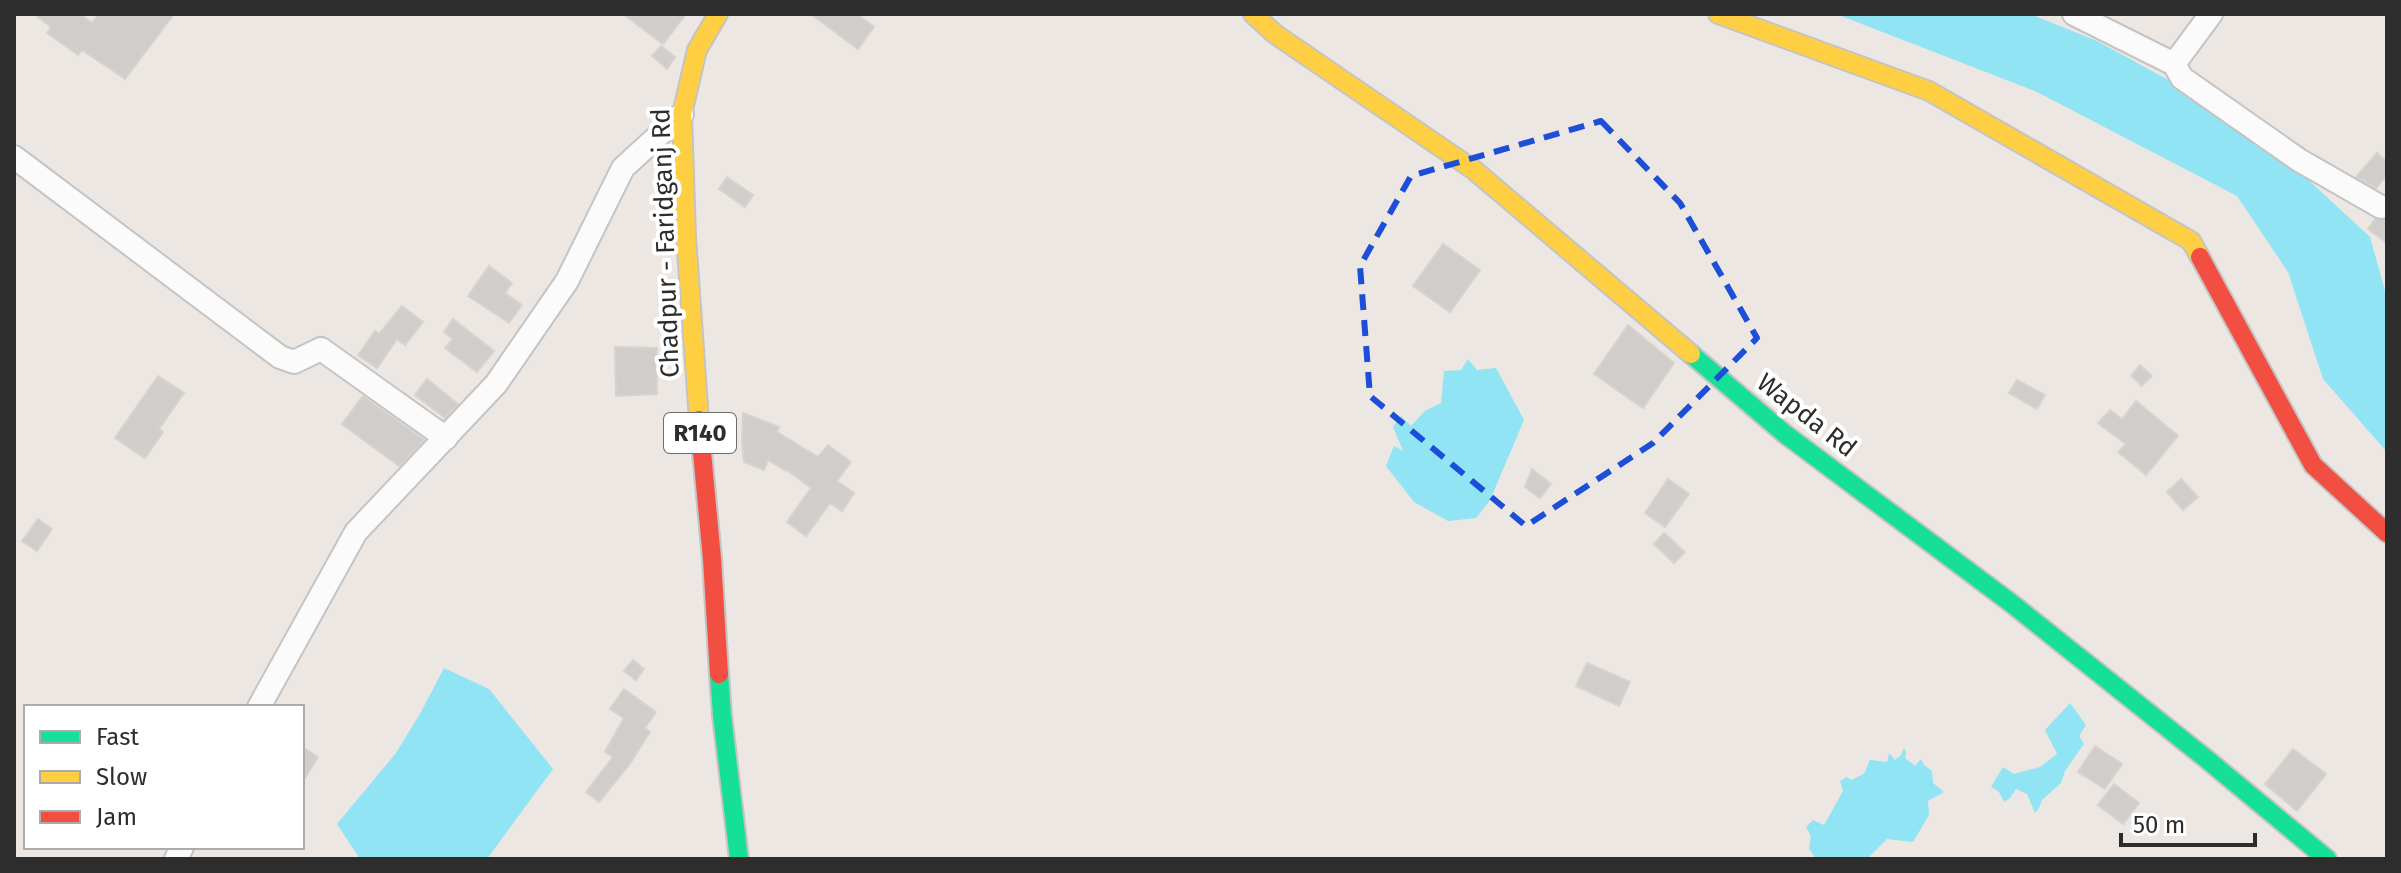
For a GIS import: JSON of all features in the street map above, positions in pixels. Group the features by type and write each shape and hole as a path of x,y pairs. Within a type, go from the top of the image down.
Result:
{"main road":[{"name":"Chadpur - Faridganj Rd","path":"718,14 697,50 682,114 695,373 722,715 739,859"},
{"name":"Wapda Rd","path":"1253,14 1275,34 1474,170 1785,434 2011,603 2327,859"},
{"path":"1718,14 1929,91 2191,241 2313,465 2387,533"}],"street":[{"path":"2074,14 2174,64 2182,78 2299,160 2381,207"},
{"path":"2174,64 2211,14"},
{"path":"260,705 356,532 496,384 567,281 623,168 682,114"},
{"path":"14,157 280,357 294,362 321,349 446,438"}],"highlighted area":[{"path":"1601,121 1680,203 1757,338 1653,443 1526,526 1370,396 1360,266 1411,176"}],"water":[{"path":"1836,14 2030,14 2097,41 2247,123 2370,237 2387,298 2387,452 2323,379 2288,272 2237,196 2037,92"},
{"path":"1468,359 1477,370 1496,368 1524,420 1490,500 1476,518 1448,521 1414,502 1386,466 1394,446 1403,451 1393,427 1401,416 1411,426 1425,411 1441,403 1444,371 1461,370"},
{"path":"444,668 489,689 553,769 487,859 360,859 337,824 396,753"},
{"path":"2070,703 2086,725 2079,736 2084,744 2065,771 2061,783 2042,800 2035,813 2027,794 2016,789 2004,802 1999,792 1991,787 2003,767 2014,774 2040,767 2057,754 2045,730"},
{"path":"1904,748 1905,758 1915,766 1921,759 1932,771 1933,783 1944,792 1928,801 1929,815 1913,842 1887,839 1867,859 1816,859 1809,849 1811,836 1806,827 1813,820 1824,825 1843,791 1840,781 1864,774 1870,760 1887,762 1889,753 1895,760"}],"building":[{"path":"34,14 80,14 92,23 99,14 174,14 125,79 82,50 78,55 47,33 51,27"},
{"path":"623,14 686,14 663,44"},
{"path":"811,14 857,14 874,27 858,49"},
{"path":"661,46 675,57 667,69 652,56"},
{"path":"2377,153 2387,162 2387,175 2376,188 2356,177"},
{"path":"727,177 753,195 745,207 719,189"},
{"path":"2375,219 2387,219 2387,243 2368,229"},
{"path":"1443,244 1480,270 1450,312 1413,286"},
{"path":"489,266 512,283 505,293 522,305 509,323 468,296"},
{"path":"402,306 423,322 405,345 397,339 377,368 358,355 375,331 379,334"},
{"path":"453,319 494,351 477,372 445,348 453,339 444,332"},
{"path":"1628,325 1674,363 1643,408 1594,374"},
{"path":"615,347 657,348 657,394 616,396"},
{"path":"2140,365 2152,376 2142,386 2131,376"},
{"path":"158,376 184,393 159,429 163,432 145,458 115,438"},
{"path":"427,379 458,404 445,418 415,395"},
{"path":"2017,380 2045,395 2037,409 2009,393"},
{"path":"363,396 424,440 399,466 342,424"},
{"path":"2136,401 2178,436 2146,475 2118,452 2126,444 2098,423 2110,410 2122,419"},
{"path":"743,413 779,427 777,432 818,457 828,445 851,462 837,481 854,493 842,511 830,503 806,536 787,522 811,488 768,460 764,470 744,462"},
{"path":"1532,469 1551,484 1540,498 1525,487"},
{"path":"1668,479 1689,494 1665,527 1645,513"},
{"path":"2181,479 2198,497 2183,510 2167,492"},
{"path":"38,519 52,529 37,551 22,541"},
{"path":"1664,533 1685,552 1674,563 1654,544"},
{"path":"633,660 644,669 636,680 624,671"},
{"path":"1587,663 1630,682 1619,706 1576,686"},
{"path":"624,689 656,712 645,728 650,732 629,765 599,802 586,792 613,757 605,752 624,718 610,709"},
{"path":"2095,746 2122,764 2105,789 2078,772"},
{"path":"304,748 318,757 304,780"},
{"path":"2293,749 2326,774 2297,811 2265,784"},
{"path":"2114,784 2139,803 2123,824 2098,805"}],"traffic: fast":[{"path":"1691,354 1785,434 2011,603 2327,859"},
{"path":"719,674 739,859"}],"traffic: slow":[{"path":"699,420 686,236 682,114 697,50 718,14"},
{"path":"1253,14 1275,34 1474,170 1691,354"},
{"path":"1718,14 1929,91 2191,241 2200,257"}],"traffic: jam":[{"path":"2200,257 2313,465 2387,533"},
{"path":"699,420 719,674"}]}
